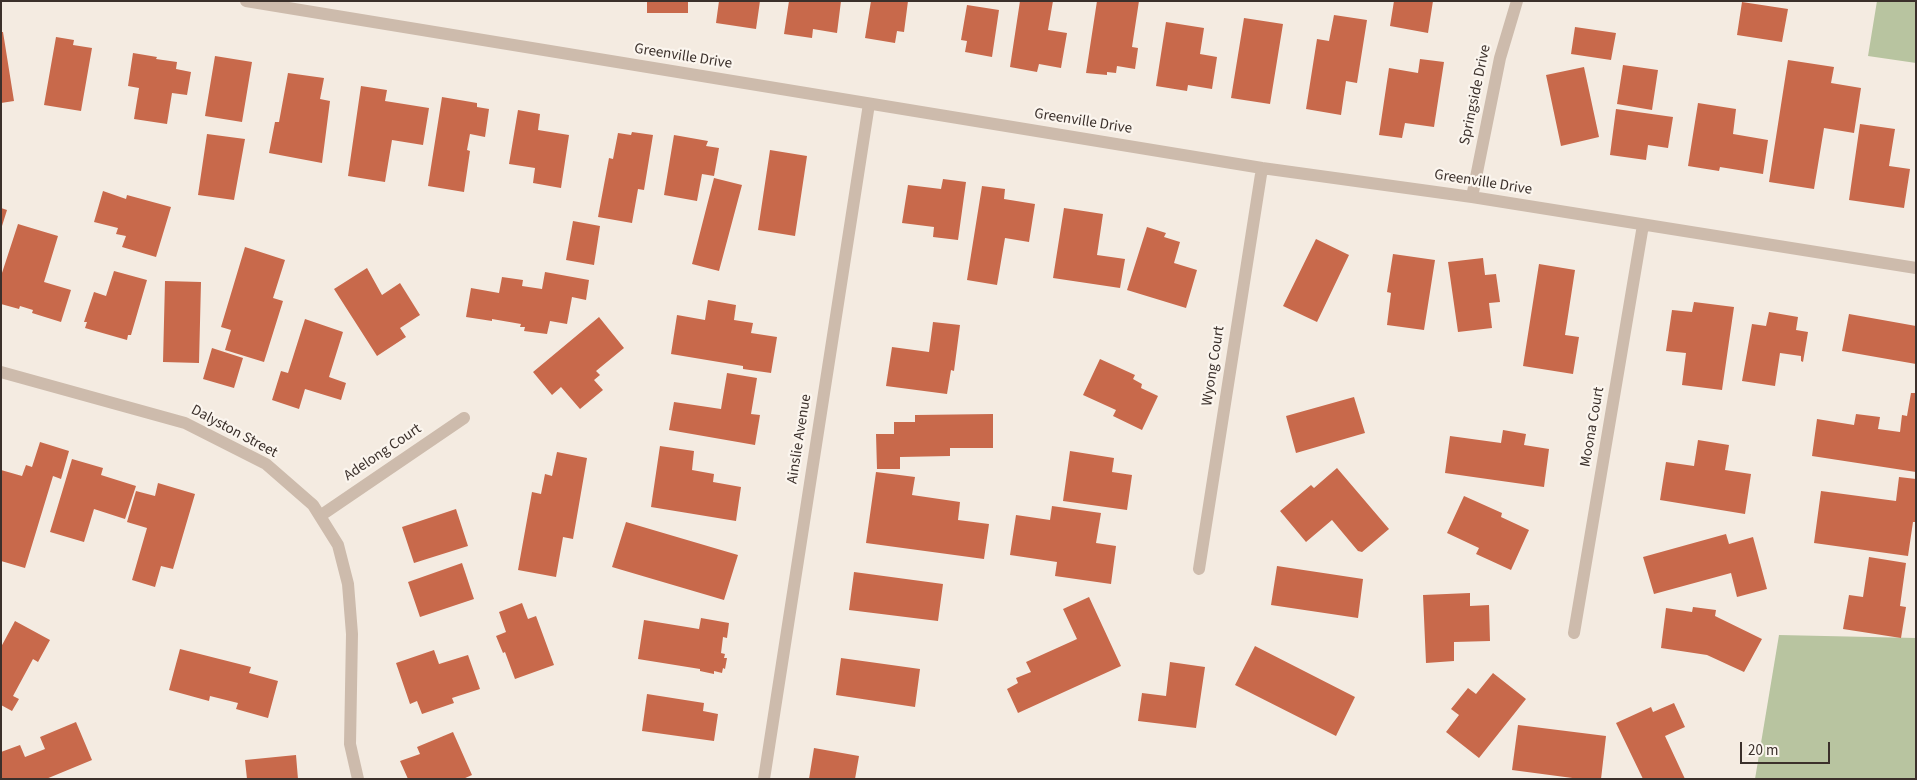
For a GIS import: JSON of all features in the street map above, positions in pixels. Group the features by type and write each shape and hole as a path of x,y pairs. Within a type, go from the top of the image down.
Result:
{"street":[{"name":"Greenville Drive","path":"246,1 1262,168 1472,197 1916,268"},
{"name":"Springside Drive","path":"1472,197 1500,58 1518,1"},
{"name":"Ainslie Avenue","path":"764,779 869,104"},
{"name":"Wyong Court","path":"1199,569 1262,168"},
{"name":"Moona Court","path":"1574,633 1643,225"},
{"name":"Dalyston Street","path":"1,372 185,423 266,464 313,505 338,545 348,584 352,634 350,744 358,779"},
{"name":"Adelong Court","path":"320,516 464,418"}],"green space":[{"path":"1877,1 1916,1 1916,63 1868,56"},
{"path":"1779,635 1916,638 1916,779 1755,779"}],"building":[{"path":"647,1 688,1 688,13 647,13"},
{"path":"719,1 760,1 756,29 716,23"},
{"path":"789,1 841,1 837,33 813,29 812,38 784,34"},
{"path":"871,1 908,1 904,32 897,31 895,43 865,38"},
{"path":"1020,1 1053,1 1048,30 1067,33 1061,68 1039,64 1037,72 1010,67"},
{"path":"1097,1 1139,1 1132,47 1138,48 1135,69 1117,66 1116,73 1107,72 1107,75 1086,73"},
{"path":"1394,1 1433,1 1428,33 1390,26"},
{"path":"1742,2 1788,9 1782,42 1737,35"},
{"path":"967,5 999,10 992,57 965,52 967,41 961,40"},
{"path":"1334,15 1367,20 1357,83 1346,81 1341,115 1306,109 1317,39 1329,41"},
{"path":"1244,18 1283,24 1270,104 1231,98"},
{"path":"1166,22 1204,28 1200,54 1217,57 1212,89 1188,85 1187,91 1156,86"},
{"path":"1575,27 1616,33 1611,60 1571,54"},
{"path":"1,32 3,32 14,101 1,103"},
{"path":"56,37 74,40 73,45 92,48 81,111 44,105"},
{"path":"133,53 177,62 176,69 191,72 187,95 172,93 167,124 134,119 139,88 128,86"},
{"path":"215,56 252,62 242,122 205,116"},
{"path":"1420,59 1444,62 1434,127 1405,123 1402,138 1379,135 1389,68 1418,73"},
{"path":"1788,60 1834,67 1831,83 1861,88 1854,133 1824,128 1814,189 1769,182"},
{"path":"1623,65 1658,70 1652,110 1617,104"},
{"path":"1584,67 1599,137 1561,146 1546,75"},
{"path":"288,73 324,78 320,99 330,101 322,163 269,153 275,122 279,122"},
{"path":"361,86 387,90 385,101 429,108 423,145 392,140 385,182 348,176"},
{"path":"442,97 477,103 477,107 489,109 485,137 470,134 467,150 470,151 464,192 428,186"},
{"path":"1698,103 1736,109 1733,134 1768,140 1763,174 1720,167 1719,171 1688,166"},
{"path":"1616,109 1673,117 1668,148 1648,145 1646,160 1610,155"},
{"path":"518,110 540,114 538,130 569,135 561,188 533,183 535,168 509,164"},
{"path":"1860,124 1895,129 1889,166 1910,169 1904,208 1849,200"},
{"path":"632,132 653,135 644,190 638,189 632,223 598,217 609,158 613,159 618,133 631,135"},
{"path":"207,134 245,139 234,200 198,195"},
{"path":"674,135 708,141 706,146 719,148 714,176 702,174 697,201 664,195"},
{"path":"770,150 807,156 795,236 758,230"},
{"path":"714,178 742,185 719,271 692,264"},
{"path":"943,179 966,182 958,240 933,237 934,227 902,223 908,185 941,189"},
{"path":"982,186 1005,189 1004,199 1035,204 1029,242 1005,238 997,285 967,280"},
{"path":"103,191 126,199 127,195 171,207 156,257 122,247 126,236 116,234 118,228 94,222"},
{"path":"1,208 7,210 2,226 1,226"},
{"path":"1064,208 1103,214 1097,255 1125,259 1120,288 1053,278"},
{"path":"573,221 600,226 594,265 566,260"},
{"path":"18,224 58,236 44,282 71,290 61,322 32,313 33,310 20,306 19,309 1,304 1,276"},
{"path":"1147,227 1166,233 1164,237 1180,242 1174,263 1197,270 1186,308 1127,290"},
{"path":"1316,239 1349,255 1317,322 1283,306"},
{"path":"245,247 285,260 273,298 283,301 264,362 225,350 231,330 221,327"},
{"path":"1393,254 1435,260 1424,330 1387,325 1391,293 1387,292"},
{"path":"1483,258 1485,275 1496,274 1500,302 1489,303 1492,328 1458,332 1448,262"},
{"path":"1539,264 1575,270 1565,335 1579,337 1573,374 1523,366"},
{"path":"367,268 382,295 400,283 420,315 400,328 406,337 377,356 334,289"},
{"path":"114,271 147,280 131,335 128,335 127,340 85,328 87,322 84,322 94,292 106,296"},
{"path":"545,272 589,280 586,300 572,297 567,324 550,321 547,334 524,331 525,327 520,327 521,324 466,317 471,288 499,293 502,277 523,280 522,286 542,289"},
{"path":"165,281 201,282 199,363 163,362"},
{"path":"708,300 736,305 734,320 753,323 751,333 777,337 771,373 743,369 743,366 671,354 677,315 705,320"},
{"path":"1694,302 1734,307 1722,390 1682,385 1686,353 1666,351 1672,310 1692,312"},
{"path":"1769,312 1798,317 1796,330 1808,332 1803,362 1801,361 1801,356 1780,353 1775,386 1742,381 1752,324 1766,326"},
{"path":"1849,314 1916,326 1916,364 1842,351"},
{"path":"599,317 624,348 596,371 600,375 594,380 603,390 580,409 561,387 552,395 533,372"},
{"path":"305,319 343,332 329,377 346,383 341,400 305,389 299,409 272,400 281,371 288,373"},
{"path":"933,322 960,325 954,371 951,370 947,394 886,386 892,347 929,352"},
{"path":"212,348 243,358 234,388 203,379"},
{"path":"1100,359 1135,375 1133,379 1142,384 1141,388 1158,396 1142,430 1113,416 1116,410 1083,395"},
{"path":"727,373 757,378 751,414 760,415 755,445 669,430 674,402 721,409"},
{"path":"1911,393 1916,393 1916,472 1812,456 1817,419 1854,425 1856,414 1880,417 1878,429 1900,432 1902,415 1907,416"},
{"path":"1354,397 1365,433 1296,453 1286,416"},
{"path":"993,414 993,448 950,448 950,456 900,457 900,469 877,469 876,434 894,434 894,422 915,422 915,415"},
{"path":"1503,430 1526,434 1524,445 1549,449 1544,487 1445,473 1450,436 1501,443"},
{"path":"1698,440 1729,445 1725,470 1751,474 1745,514 1660,500 1666,462 1694,466"},
{"path":"40,442 69,451 61,479 53,476 25,568 1,561 1,470 22,476 26,465 32,467"},
{"path":"660,446 694,451 692,470 714,474 713,482 741,487 736,521 651,507"},
{"path":"1070,451 1114,458 1112,472 1132,475 1127,510 1063,501"},
{"path":"557,452 587,458 573,539 563,537 556,577 518,570 532,492 541,494 545,474 552,476"},
{"path":"72,459 103,468 101,475 136,486 125,519 94,509 84,542 50,532"},
{"path":"1337,468 1389,529 1362,552 1358,551 1332,520 1306,542 1280,511 1311,485 1314,488"},
{"path":"876,472 915,477 912,495 960,502 958,520 989,524 984,559 866,543"},
{"path":"1899,477 1916,479 1916,522 1913,522 1908,556 1814,543 1821,491 1896,501"},
{"path":"158,483 195,494 173,569 161,566 155,587 132,580 147,528 127,522 136,491 155,496"},
{"path":"1464,496 1502,513 1501,517 1529,530 1511,570 1476,554 1479,548 1447,533"},
{"path":"1052,506 1101,513 1096,543 1116,546 1111,584 1055,576 1057,562 1010,555 1016,515 1050,520"},
{"path":"456,509 468,546 414,563 402,527"},
{"path":"626,522 738,555 724,600 612,567"},
{"path":"1726,534 1729,544 1753,537 1767,589 1737,597 1731,573 1654,594 1643,557"},
{"path":"1869,557 1906,563 1900,606 1906,607 1901,638 1843,629 1849,595 1863,597"},
{"path":"462,563 474,599 420,617 408,582"},
{"path":"1277,566 1363,579 1358,618 1271,605"},
{"path":"854,572 943,584 938,621 849,610"},
{"path":"1470,593 1470,606 1489,605 1490,641 1454,642 1454,661 1426,663 1423,595"},
{"path":"1089,597 1121,666 1018,713 1007,689 1018,683 1016,678 1031,672 1026,662 1077,639 1063,609"},
{"path":"522,603 528,619 536,616 554,665 515,679 505,652 503,653 496,636 506,632 499,612"},
{"path":"1693,607 1716,610 1715,616 1762,639 1744,672 1707,655 1661,648 1666,608 1692,612"},
{"path":"701,618 729,623 727,638 723,637 721,653 725,654 724,658 727,658 725,669 723,668 722,673 714,671 714,674 700,671 700,669 638,659 644,620 699,629"},
{"path":"15,621 50,640 38,662 33,659 13,696 19,699 12,711 1,705 1,647"},
{"path":"1255,646 1355,697 1336,736 1235,685"},
{"path":"180,649 251,667 249,673 278,681 268,718 236,709 238,703 210,696 209,701 169,690"},
{"path":"434,650 439,664 468,655 480,689 452,698 454,703 422,714 417,701 410,704 396,663"},
{"path":"841,658 920,669 915,707 836,695"},
{"path":"1170,662 1205,667 1196,728 1138,721 1142,693 1166,696"},
{"path":"1493,673 1526,699 1479,758 1446,732 1459,715 1451,709 1468,688 1476,694"},
{"path":"647,694 704,703 703,711 718,714 714,741 642,731"},
{"path":"1674,703 1685,727 1665,736 1685,779 1643,779 1616,723 1651,707 1653,712"},
{"path":"76,722 92,760 46,779 1,779 1,752 20,745 25,757 45,749 40,737"},
{"path":"1518,725 1606,736 1601,779 1580,779 1512,770"},
{"path":"453,732 472,775 463,779 408,779 400,761 420,754 417,747"},
{"path":"814,748 859,756 855,779 809,779"},
{"path":"296,755 298,779 247,779 245,760"}]}
